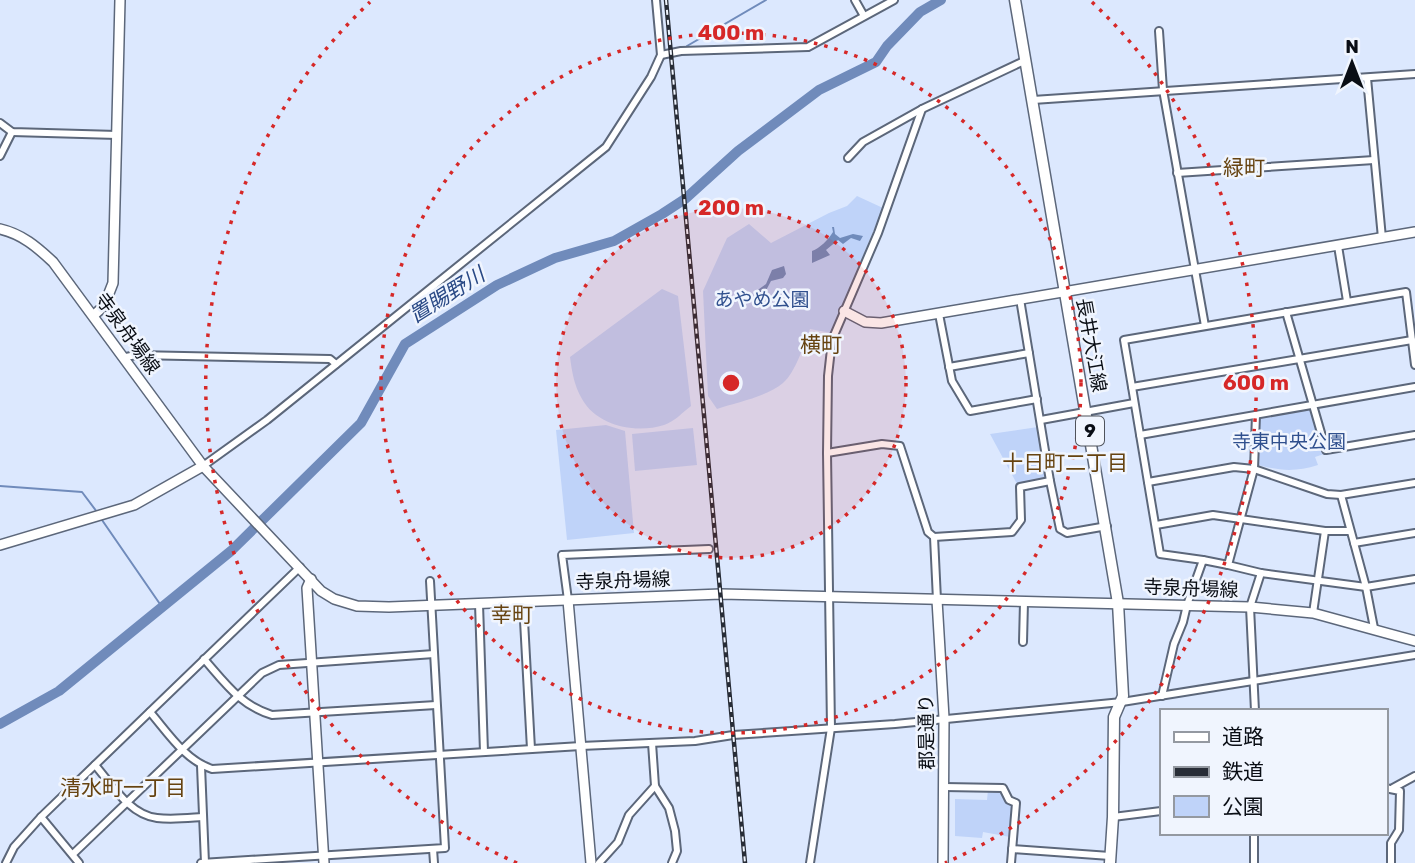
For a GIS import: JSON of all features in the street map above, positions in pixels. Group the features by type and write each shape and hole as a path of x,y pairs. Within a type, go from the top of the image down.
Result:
{"main road":[{"name":"長井大江線","path":"1015,0 1107,526 1118,603 1122,702 1114,717 1110,860"}],"street":[{"path":"94,315 104,306 113,283 120,0"},
{"path":"0,545 134,505 206,469 606,147 650,77 660,55 656,0"},
{"path":"855,0 864,16"},
{"path":"660,55 681,51 808,47 894,0"},
{"path":"1159,31 1163,90 1205,326"},
{"path":"848,158 863,142 922,109 1024,61"},
{"path":"1032,100 1415,74"},
{"path":"1367,78 1382,238"},
{"path":"810,863 831,728 827,453 828,376 832,340 878,233 922,109"},
{"path":"0,123 12,132 117,135"},
{"path":"0,156 12,132"},
{"path":"1177,173 1374,160"},
{"name":"寺泉舟場線","path":"0,229 12,232 36,246 53,262 206,469 321,591 334,599 357,606 432,606 721,594 1250,607 1313,613 1415,641"},
{"path":"844,312 865,322 881,323 1415,232"},
{"path":"1338,246 1348,301"},
{"path":"1415,364 1406,292 1124,340 1160,554 1261,573 1366,587 1415,579"},
{"path":"1020,299 1060,528 1067,533 1107,526"},
{"path":"1286,312 1326,450 1415,435"},
{"path":"939,314 952,381 970,411 1037,399"},
{"path":"1132,387 1412,340"},
{"path":"949,368 1029,353"},
{"path":"125,357 136,355 330,359 336,363"},
{"path":"1140,435 1415,387"},
{"path":"1041,420 1134,403"},
{"path":"1228,565 1254,469 1256,415"},
{"path":"827,453 882,444 900,446 928,532 934,537 1012,532 1021,520 1020,487 1050,481"},
{"path":"1147,482 1234,467 1254,469 1327,495 1415,483"},
{"path":"1340,495 1366,587 1374,628"},
{"path":"1156,525 1213,515 1325,531 1350,531"},
{"path":"1313,613 1325,531"},
{"path":"1354,542 1415,533"},
{"path":"934,537 937,600"},
{"path":"591,863 562,555 709,549"},
{"path":"1162,696 1174,644 1203,560"},
{"path":"6,863 24,833 298,565"},
{"path":"1255,709 1250,607 1261,573"},
{"path":"311,579 307,588 324,860"},
{"path":"201,765 204,863 324,860 445,848 430,581"},
{"name":"郡是通り","path":"937,600 944,719 943,863"},
{"path":"523,602 531,749"},
{"path":"1023,642 1024,602"},
{"path":"479,604 484,752"},
{"path":"73,854 262,673 279,665 434,654"},
{"path":"150,712 182,749 201,765 212,769 695,741 944,719 1122,702 1415,655"},
{"path":"204,659 238,697 253,709 272,715 436,705"},
{"path":"652,743 655,786 668,808 676,831 677,851 672,863"},
{"path":"95,765 127,802 141,813 157,818 202,817"},
{"path":"1389,788 1415,776"},
{"path":"599,863 618,842 629,815 655,786"},
{"path":"944,787 1003,788 1009,800 1016,803 1011,863"},
{"path":"1389,788 1400,791 1399,830 1391,844 1391,863"},
{"path":"1113,817 1160,811"},
{"path":"41,817 79,863"},
{"path":"1254,835 1254,863"},
{"path":"433,849 434,863"},
{"path":"1012,849 1110,860"}],"green space":[{"name":"あやめ公園","path":"857,196 883,208 831,333 810,329 792,372 776,388 760,396 717,409 708,396 703,291 727,238 749,224 771,243 847,206"},
{"path":"662,289 678,296 691,406 664,425 641,429 618,426 597,416 582,399 575,384 570,357"},
{"name":"寺東中央公園","path":"1311,407 1324,454 1315,457 1318,465 1288,470 1258,465 1260,416"},
{"path":"606,425 625,431 634,533 567,540 556,430"},
{"path":"1038,427 1046,478 1017,484 990,434"},
{"path":"693,428 697,465 635,471 632,434"},
{"path":"988,790 998,790 1004,799 1013,805 1010,837 983,832 982,838 955,836 955,799 987,800"}],"shaded area":[{"path":"832,227 840,238 853,234 863,236 860,241 851,238 843,244 838,240 826,250 830,255 812,263 812,251 829,238 833,232"},
{"path":"784,266 786,274 783,278 771,281 761,300 756,300 755,292 766,284 772,270"}],"waterway":[{"path":"687,46 766,0"},
{"name":"置賜野川","path":"0,724 59,691 231,551 361,423 405,344 497,285 555,258 614,241 662,214 685,199 738,151 819,90 876,62 887,46 920,12 941,0"},
{"path":"0,486 82,492 97,512"},
{"path":"102,520 162,607"}],"railway":[{"path":"666,0 745,863"}],"district":[{"name":"緑町","path":"1244,168"},
{"name":"横町","path":"821,345"},
{"name":"十日町二丁目","path":"1065,463"},
{"name":"幸町","path":"512,615"},
{"name":"清水町一丁目","path":"123,788"}]}
